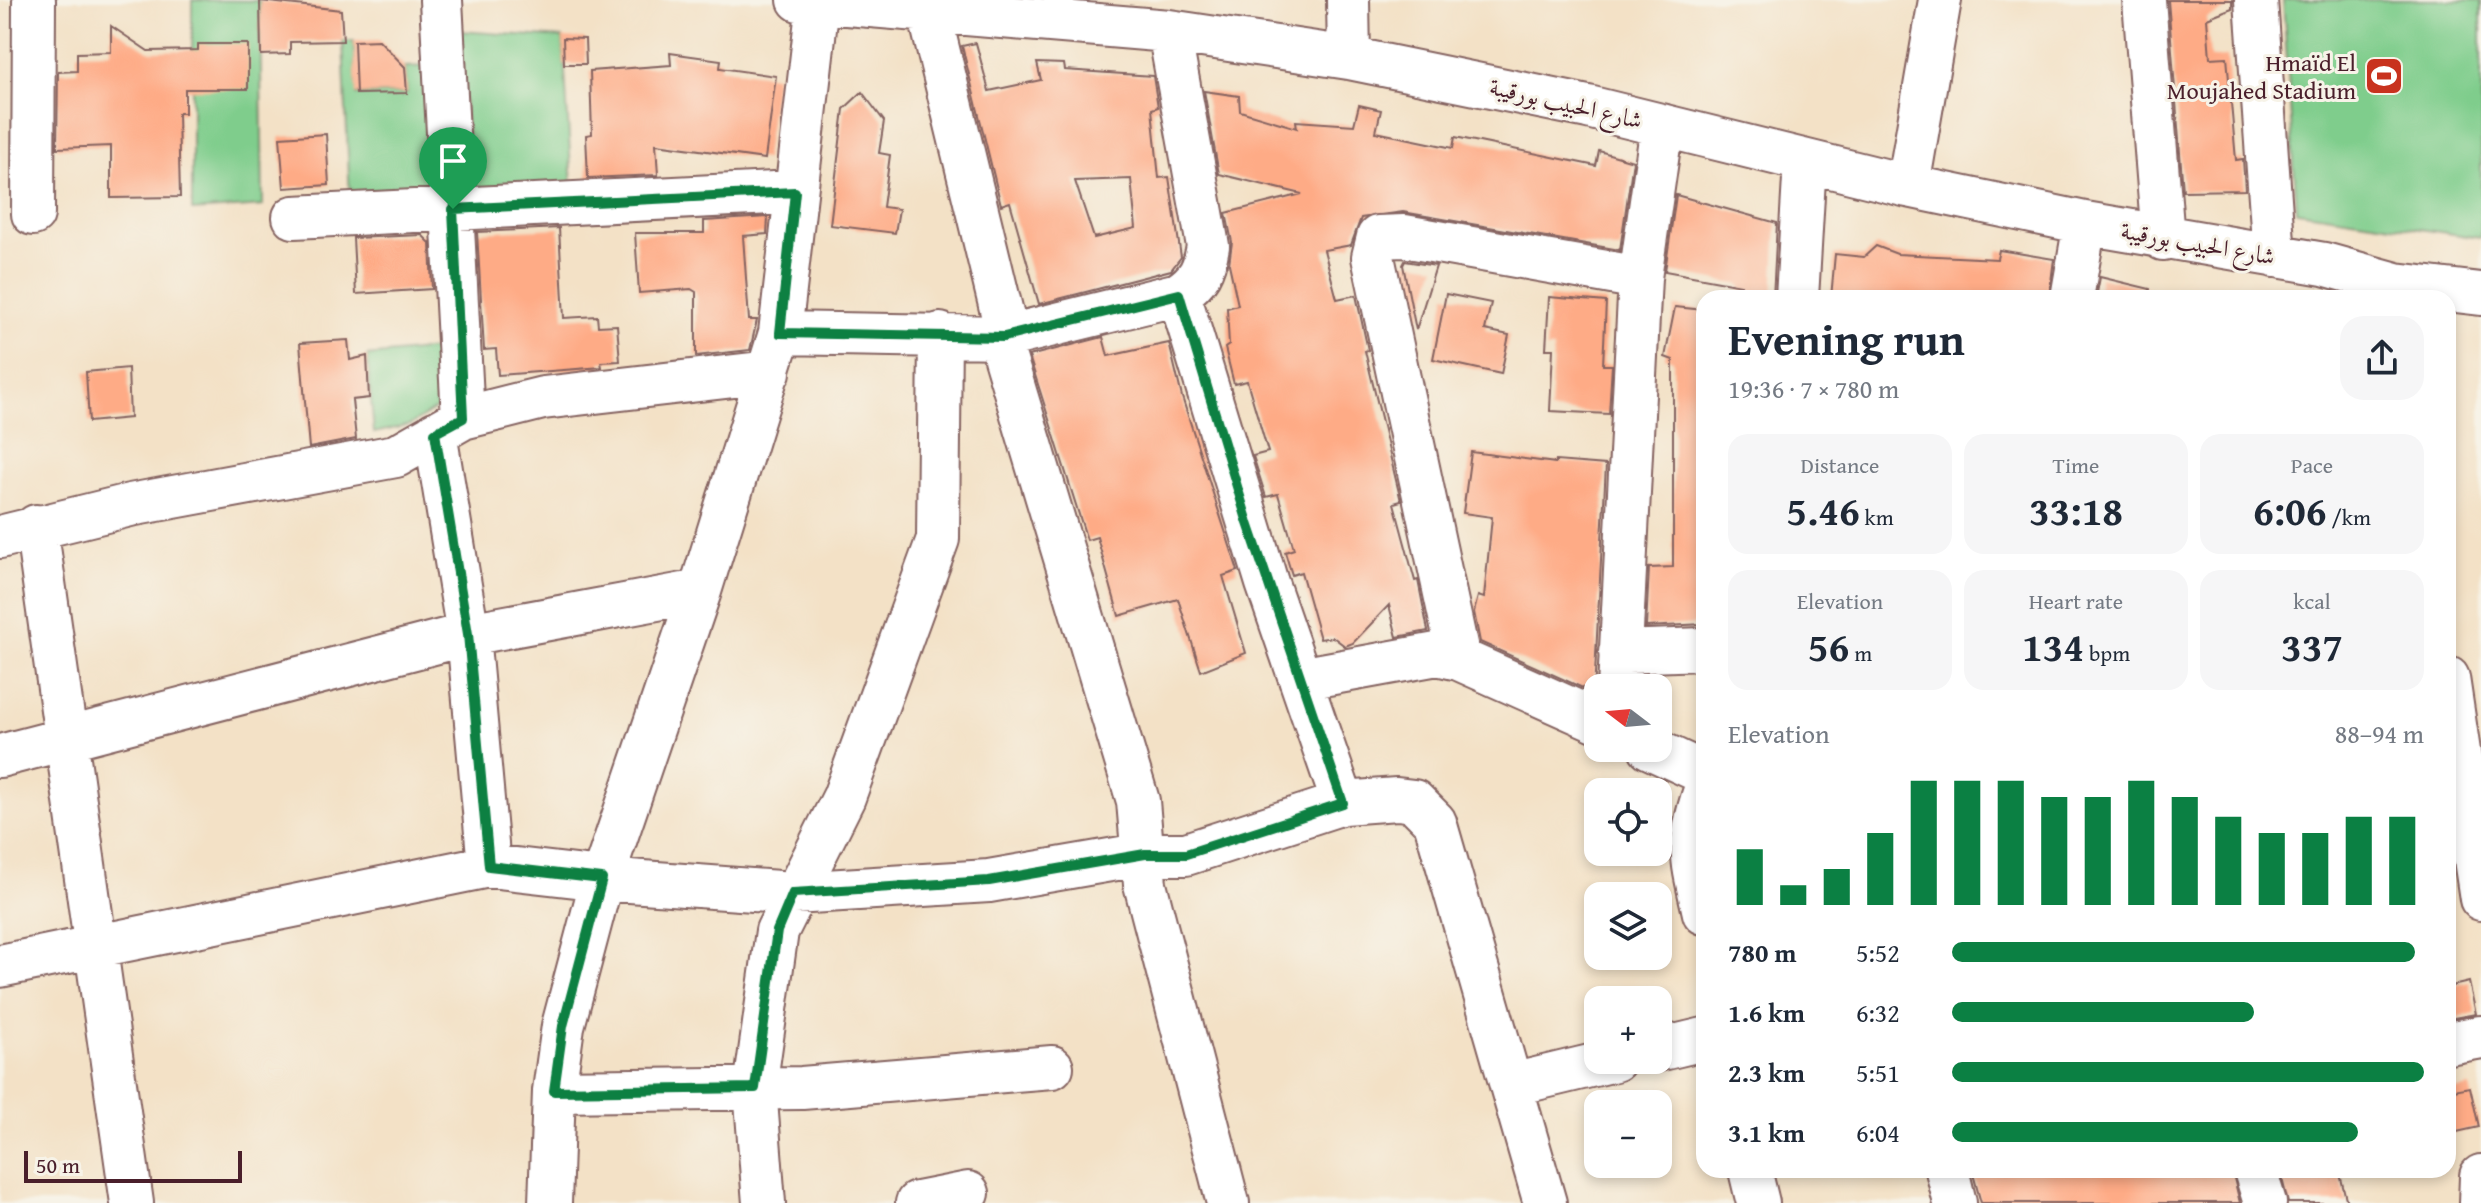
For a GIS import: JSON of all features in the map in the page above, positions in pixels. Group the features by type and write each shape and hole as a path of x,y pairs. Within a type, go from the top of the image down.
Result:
{"street":[{"path":"33,214 34,0"},
{"path":"441,0 453,209 449,425 489,866"},
{"path":"1348,0 1349,58"},
{"path":"1908,186 1940,0"},
{"path":"2144,0 2163,239"},
{"path":"2256,0 2274,256"},
{"path":"551,1203 554,1091 563,1026 602,879 700,591 780,333 795,192 808,1"},
{"name":"شارع الحبيب بورقيبة","path":"808,1 929,12 1035,11 1349,58 1662,125 1908,186 2163,239 2324,264 2397,280"},
{"path":"929,12 1002,313 1005,358 1138,801 1145,854 1145,884 1228,1203"},
{"path":"780,333 1004,337 1179,294 1204,270 1208,246 1169,31"},
{"path":"1662,125 1640,278 1619,670 1696,651"},
{"path":"1797,290 1805,161"},
{"path":"294,217 795,192"},
{"path":"2073,290 2085,223"},
{"path":"1459,659 1373,257 1378,237 1404,236 1640,278"},
{"path":"2397,280 2481,265"},
{"path":"2397,280 2481,294"},
{"path":"1179,294 1228,463 1343,803"},
{"path":"764,1203 755,1088 777,931 793,893 844,797 938,539 940,334"},
{"path":"132,1203 64,740 18,532 396,456 449,425 543,398 769,372"},
{"path":"0,756 468,634 700,591"},
{"path":"1300,679 1424,654 1459,659 1584,715"},
{"path":"2456,742 2465,814 2481,899"},
{"path":"1672,758 1696,769"},
{"path":"0,966 489,866 602,879 793,893 989,881 1145,854 1186,854 1343,803 1414,801 1435,822 1545,1203"},
{"path":"1696,817 1691,832 1690,855 1696,880"},
{"path":"2456,1042 2481,1037"},
{"path":"1672,1047 1696,1041"},
{"path":"554,1091 802,1088 1052,1067"},
{"path":"1511,1085 1584,1067"},
{"path":"2480,1203 2481,1176"},
{"path":"1752,1178 1758,1203"},
{"path":"1949,1178 1955,1203"},
{"path":"2257,1178 2265,1203"},
{"path":"917,1203 968,1193"}],"green space":[{"path":"192,0 260,1 263,206 192,211"},
{"name":"Hmaïd El Moujahed Stadium","path":"2283,0 2481,0 2481,238 2297,211"},
{"path":"459,31 563,38 572,187 480,191 471,186"},
{"path":"343,41 354,41 357,95 407,93 405,67 429,66 436,178 423,196 350,201"},
{"path":"445,348 445,403 410,425 374,433 367,356"}],"building":[{"path":"2168,0 2232,0 2232,8 2207,18 2210,58 2227,57 2236,160 2243,159 2245,190 2183,191"},
{"path":"260,1 341,10 343,41 290,42 290,54 261,55"},
{"path":"111,26 148,51 198,50 198,44 248,44 248,89 185,89 185,113 178,113 180,197 111,198 111,146 57,148 58,72 77,71 77,53 111,52"},
{"path":"563,38 585,39 586,64 564,64"},
{"path":"379,40 405,67 407,93 356,94 354,41"},
{"path":"976,43 989,91 1041,80 1037,63 1064,64 1065,70 1153,76 1158,107 1152,109 1159,178 1169,177 1181,257 1171,270 1039,304 1010,202 1001,205 962,46","holes":["1131,179 1136,228 1094,238 1075,181"]},
{"path":"670,53 721,60 720,68 776,76 765,159 656,144 658,175 588,178 586,135 592,134 590,71 671,65"},
{"path":"1204,91 1239,96 1240,111 1297,128 1296,121 1354,125 1359,105 1381,110 1376,132 1453,148 1455,137 1596,166 1599,151 1633,161 1620,250 1403,212 1361,218 1351,245 1324,250 1337,299 1356,295 1368,350 1365,351 1401,501 1394,503 1415,581 1418,580 1428,631 1397,637 1389,605 1353,643 1345,646 1333,637 1320,639 1301,572 1292,575 1285,552 1294,549 1278,494 1266,497 1253,456 1268,452 1247,381 1234,384 1225,348 1229,345 1227,308 1238,305 1229,264 1232,242 1226,213 1302,194 1219,174"},
{"path":"862,92 884,121 879,153 890,155 883,207 899,209 895,233 830,225 844,109"},
{"path":"326,134 329,185 284,188 280,137"},
{"path":"1676,195 1777,223 1773,290 1741,290 1741,285 1665,271"},
{"path":"768,217 767,234 743,236 749,320 757,320 750,350 696,356 696,292 691,289 639,293 635,233 704,233 704,221"},
{"path":"559,228 564,318 597,316 598,326 617,325 620,361 601,362 602,367 498,375 496,349 484,350 477,232"},
{"path":"422,235 430,243 432,289 356,294 353,238"},
{"path":"1876,246 1897,254 1997,259 1999,250 2054,259 2050,290 1832,290 1835,254 1864,257"},
{"path":"1405,261 1436,266 1416,330 1403,265"},
{"path":"2100,277 2150,289 2150,290 2098,290"},
{"path":"1446,294 1491,303 1485,330 1509,335 1501,374 1433,359"},
{"path":"1549,297 1606,302 1603,365 1612,365 1609,414 1550,411 1553,349 1546,349"},
{"path":"1675,307 1696,309 1696,624 1646,627 1649,568 1673,567 1673,360 1665,357"},
{"path":"1103,337 1108,356 1169,343 1182,397 1238,571 1223,576 1246,653 1201,671 1178,599 1119,616 1097,537 1087,540 1029,356"},
{"path":"348,340 350,360 367,356 369,398 352,400 356,439 309,448 300,343"},
{"path":"128,368 130,418 89,422 86,372"},
{"path":"1471,452 1556,463 1606,465 1595,674 1584,674 1584,689 1480,642 1474,612 1478,596 1484,598 1492,517 1463,513"},
{"path":"2469,982 2476,1014 2456,1018 2456,985"},
{"path":"2470,1087 2479,1127 2456,1132 2456,1090"},
{"path":"1974,1178 2234,1178 2240,1203 1981,1203"},
{"path":"2282,1178 2341,1178 2347,1203 2288,1203"}],"place":[{"name":"Hmaïd El Moujahed Stadium","path":"2384,76"}],"route":[{"path":"795,192 780,333 1004,337 1179,294 1228,463 1343,803 1186,854 1145,854 989,881 793,893 777,931 755,1088 554,1091 563,1026 602,879 489,866 468,634 435,433 463,418 453,209 795,192"}]}
